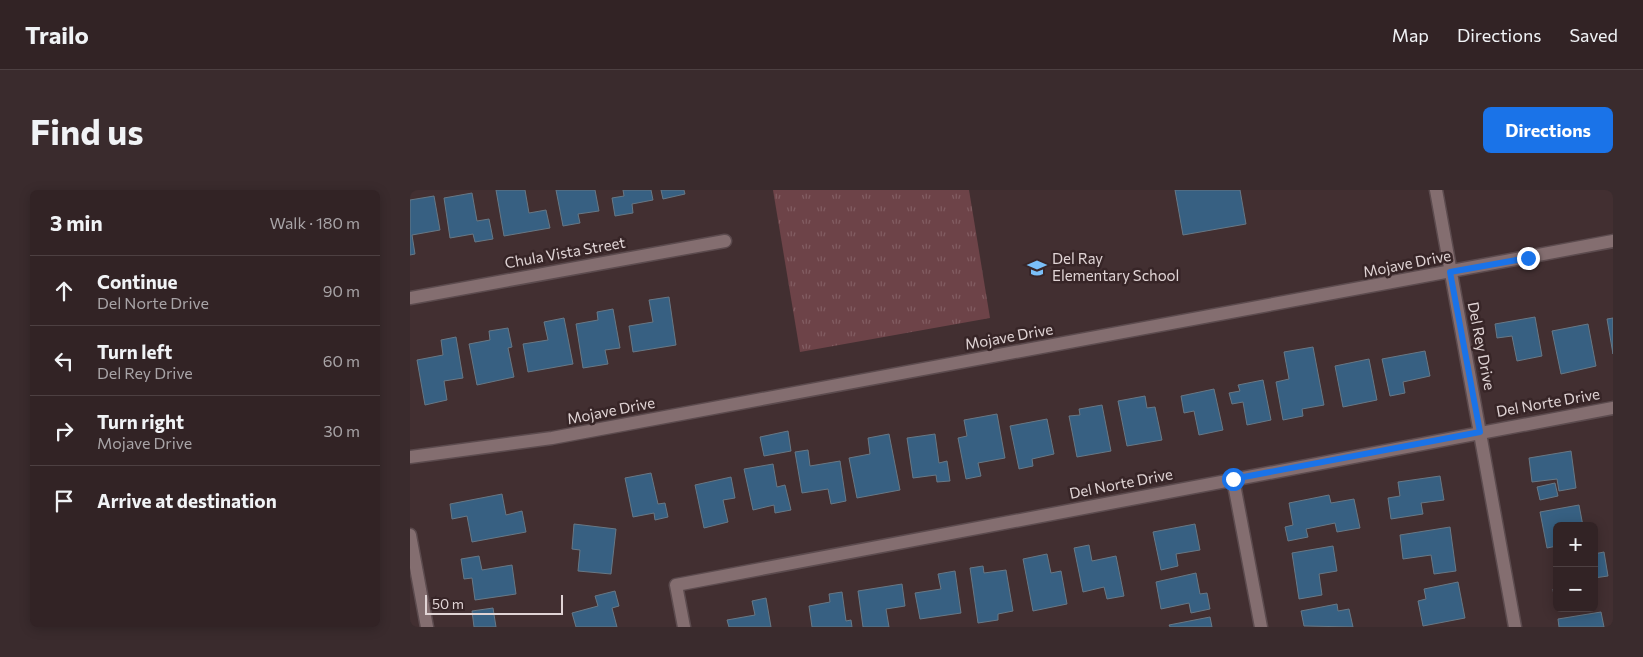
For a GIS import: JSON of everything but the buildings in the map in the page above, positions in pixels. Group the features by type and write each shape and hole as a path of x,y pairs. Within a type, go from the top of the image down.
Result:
{"street":[{"name":"Del Rey Drive","path":"1436,190 1515,627"},
{"name":"Chula Vista Street","path":"410,298 725,241"},
{"name":"Mojave Drive","path":"410,456 552,438 1613,242"},
{"name":"Del Norte Drive","path":"684,627 676,585 1613,408"},
{"path":"1233,479 1261,627"},
{"path":"410,535 427,627"}],"green space":[{"path":"773,190 969,190 990,318 800,352"}],"place":[{"name":"Del Ray Elementary School","path":"1037,268"}],"route":[{"path":"1233,479 1480,432 1450,272 1528,258"}]}
